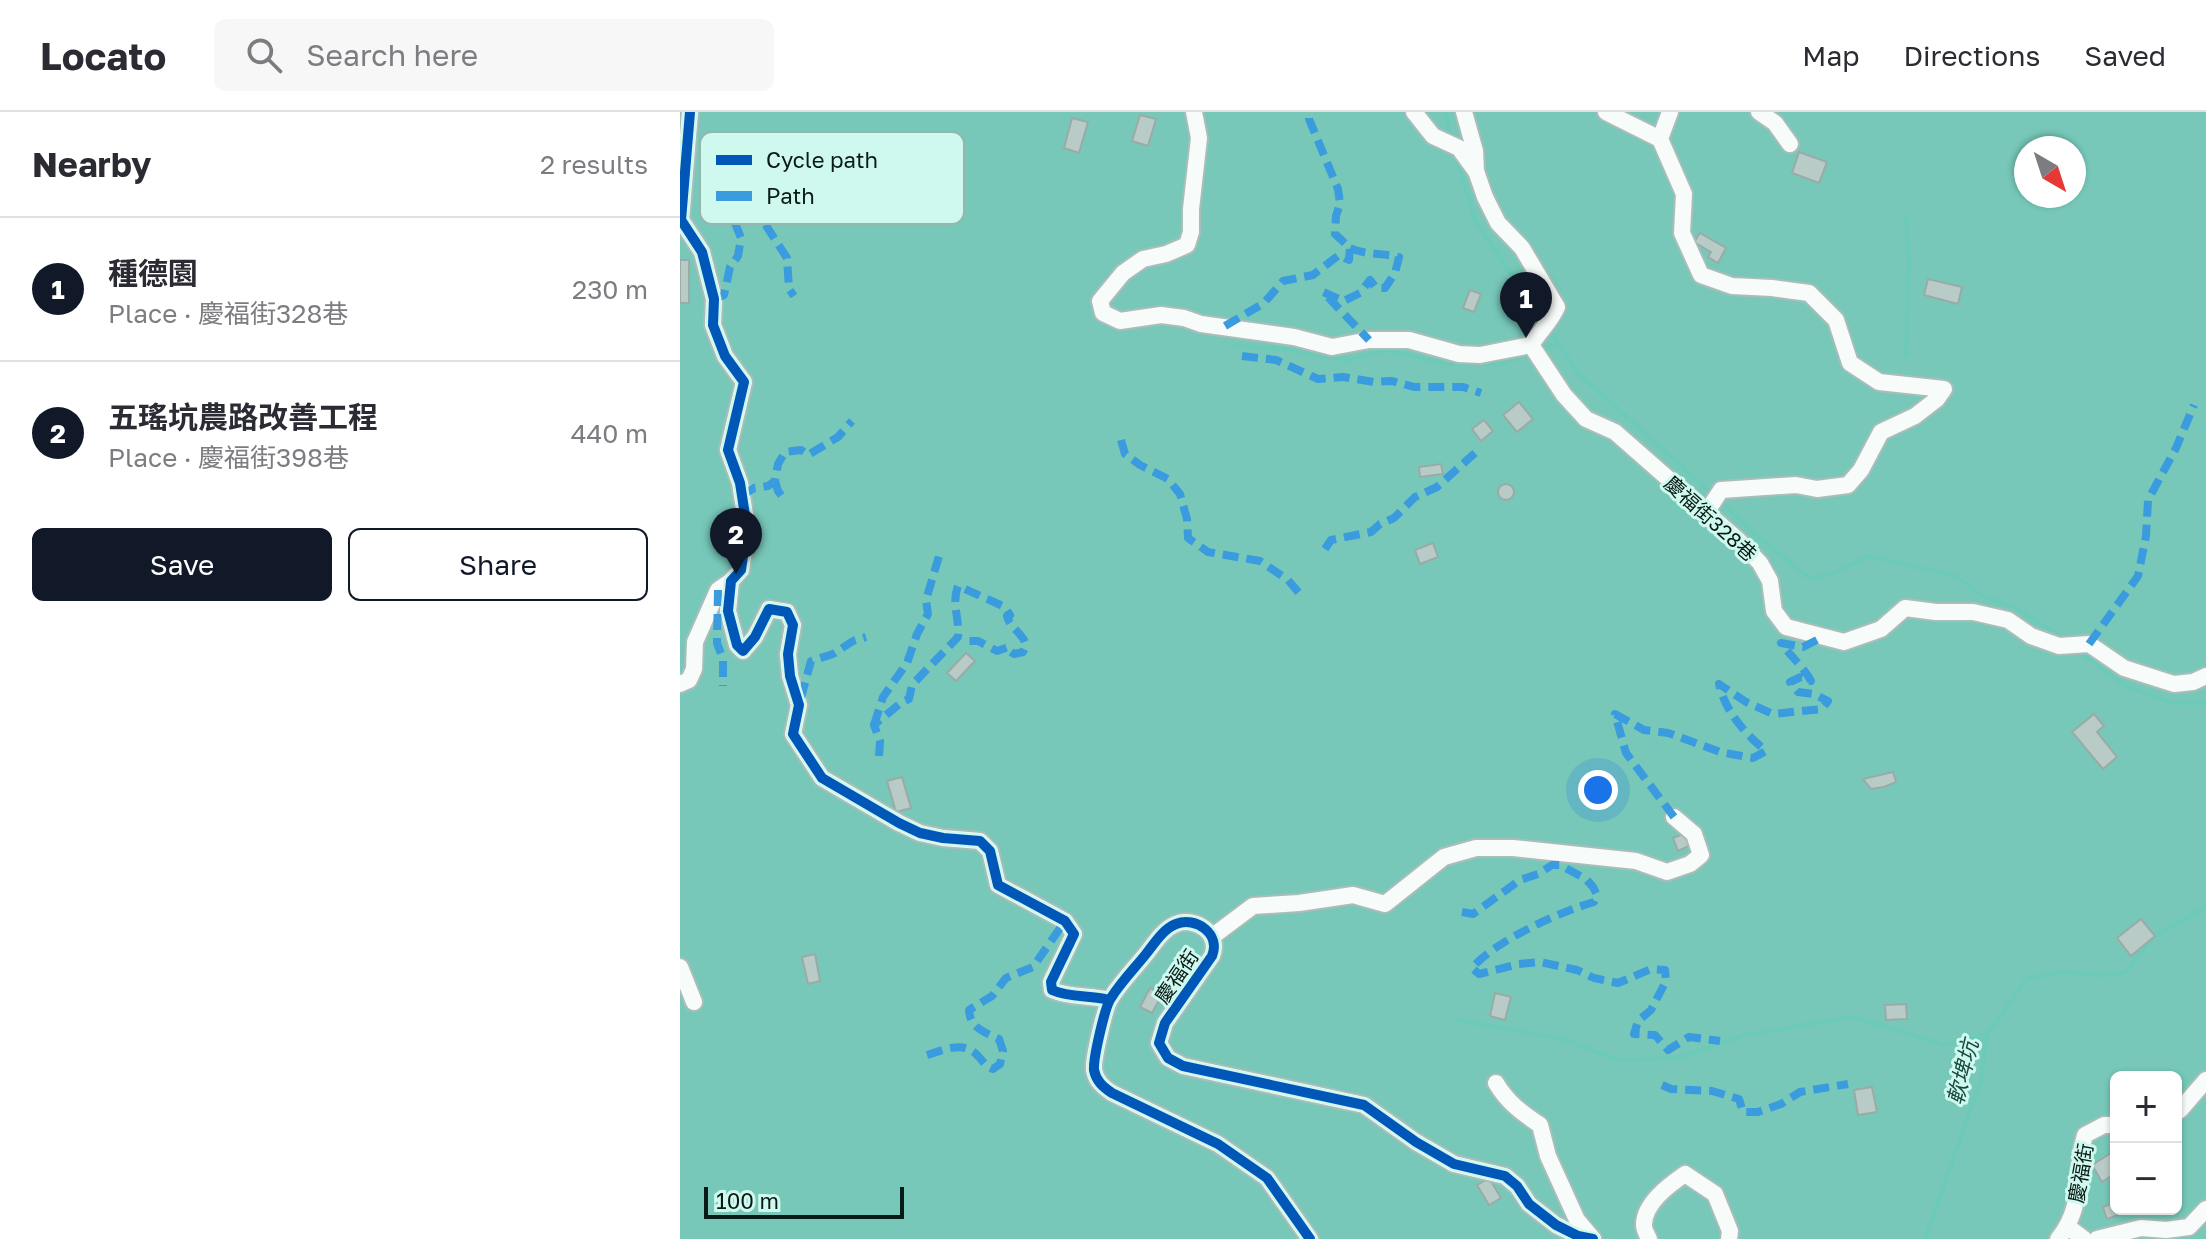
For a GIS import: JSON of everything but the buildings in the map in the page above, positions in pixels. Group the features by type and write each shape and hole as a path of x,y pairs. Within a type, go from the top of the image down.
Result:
{"street":[{"path":"680,684 689,680 694,669 695,642 718,590 741,570 745,542 740,483 728,450 744,382 725,356 713,325 714,299 702,252 681,221 690,112"},
{"path":"1194,112 1199,138 1191,232 1187,245 1143,259 1123,273 1100,301 1103,313 1120,321 1161,315 1184,318 1201,324 1294,337 1332,347 1369,340 1409,340 1459,354 1533,350 1557,307 1522,248 1498,223 1476,171 1452,145 1433,136 1414,112"},
{"path":"1464,112 1475,151 1476,171"},
{"path":"1606,112 1660,139 1670,112"},
{"path":"1759,112 1775,123 1790,144"},
{"name":"慶福街328巷","path":"1660,139 1684,194 1682,233 1701,275 1732,286 1809,293 1836,320 1850,363 1879,382 1944,389 1937,399 1915,416 1881,432 1861,470 1848,485 1817,489 1796,485 1713,502"},
{"name":"慶福街328巷","path":"1533,350 1564,395 1586,419 1615,432 1713,502 1760,563 1770,581 1774,611 1786,627 1844,642 1881,629 1905,608 1973,612 2008,620 2031,636 2059,646 2089,644 2124,668 2174,684 2193,682 2206,676"},
{"path":"731,581 728,611 737,645 743,651 755,637 769,609 787,612 793,625 788,654 790,676 799,705 793,734 822,778 920,833 980,841 990,851 998,885 1065,921 1074,934 1051,982 1052,990 1064,995 1109,1000"},
{"path":"1213,936 1253,906 1353,895 1385,904 1444,857 1476,848 1636,861 1667,872 1690,864 1701,855 1694,834 1674,817"},
{"name":"慶福街","path":"1310,1239 1267,1178 1218,1144 1100,1085 1094,1070 1095,1058 1109,1000 1161,935 1175,924 1198,924 1213,936 1216,946 1165,1023 1159,1043 1168,1058 1183,1066 1364,1105 1416,1142 1454,1164 1505,1176 1517,1186 1529,1204 1556,1225 1578,1236 1593,1239"},
{"path":"680,967 694,1002"},
{"path":"2182,1108 2206,1080"},
{"path":"1496,1083 1519,1111 1540,1125 1548,1156 1577,1220 1593,1239"},
{"name":"慶福街","path":"2063,1233 2079,1189 2085,1135 2110,1125"},
{"path":"1649,1239 1644,1227 1647,1211 1666,1188 1685,1174 1715,1194 1730,1231 1729,1239"},
{"path":"2097,1239 2141,1228 2166,1230 2189,1227 2206,1209"},
{"path":"2063,1233 2084,1239"}],"green space":[{"path":"680,112 2206,112 2206,1239 680,1239"}],"waterway":[{"path":"1445,112 1450,137"},
{"path":"1455,153 1475,221 1543,321"},
{"path":"1906,216 1909,261 1906,356"},
{"path":"1548,328 1579,374 1713,494"},
{"path":"1539,350 1557,343"},
{"path":"1235,346 1282,349 1351,360 1387,350 1446,364 1503,364 1531,353"},
{"path":"1719,500 1809,578 1831,574 1869,556 1956,576 1981,595 2017,608 2064,639"},
{"path":"2077,650 2124,685 2171,703 2206,703"},
{"path":"874,749 886,747"},
{"name":"軟埤坑","path":"1925,1239 1981,1080 1987,1035 2026,979 2059,972 2125,973 2155,936 2206,907"},
{"path":"1459,1020 1562,1039 1619,1060 1677,1058 1745,1035 1853,1017 1945,1045 1987,1035"}],"marked path":[{"path":"1225,326 1264,303 1283,281 1313,275 1339,255 1349,260 1350,248 1335,234 1340,203 1338,189 1309,119 1309,112"},
{"path":"714,299 724,295 730,267 738,256 741,238 735,224"},
{"path":"766,224 787,258 789,289 794,296"},
{"path":"1350,248 1399,257 1395,273 1385,288 1376,288 1370,280 1360,293 1344,301 1323,292 1369,340"},
{"path":"1242,356 1276,360 1318,379 1343,377 1374,382 1392,381 1414,387 1463,387 1481,393"},
{"path":"2089,644 2138,576 2146,536 2148,500 2176,448 2194,405"},
{"path":"742,496 775,481 778,464 785,452 801,450 808,455 838,437 852,421"},
{"path":"1121,440 1125,454 1168,479 1180,494 1187,519 1188,538 1208,552 1260,561 1288,580 1299,593"},
{"path":"1325,549 1331,540 1371,532 1394,518 1415,497 1437,487 1475,453"},
{"path":"775,481 785,500"},
{"path":"874,725 883,697 907,663 928,614 926,600 939,556"},
{"path":"879,756 880,741 874,725 909,699 912,685 958,637 955,599 958,586 1005,607 1011,624 1026,646 1023,652 1014,654 1009,647 997,651 978,641 969,641"},
{"path":"718,590 717,643 723,659 723,686"},
{"path":"801,698 811,661 866,637"},
{"path":"1674,817 1626,753 1615,714 1644,730 1668,733 1720,752 1753,758 1766,751 1737,721 1719,684 1746,702 1773,714 1822,709 1828,701 1814,694 1798,692 1790,682 1801,677 1811,681 1781,643 1803,647 1823,637"},
{"path":"1462,912 1473,914 1520,880 1552,865 1560,865 1586,879 1597,895 1594,902 1528,929 1496,948 1472,968 1479,974 1540,962 1618,983 1651,969 1665,970 1666,981 1651,1010 1638,1021 1634,1034 1655,1035 1668,1050 1689,1037 1720,1041"},
{"path":"927,1055 960,1047 972,1051 993,1069 1000,1064 1003,1051 999,1039 975,1025 969,1010 992,996 1006,978 1033,967 1065,921"},
{"path":"1662,1085 1671,1089 1712,1091 1739,1099 1743,1112 1758,1112 1781,1104 1800,1092 1848,1084"}],"cycle path":[{"path":"690,112 681,220 702,252 714,299 713,325 725,356 744,382 728,450 740,483 745,515 741,570 731,581 728,611 737,645 743,651 755,637 769,609 787,612 793,625 788,654 790,676 799,705 793,734 822,778 920,833 980,841 990,851 998,885 1065,921 1074,934 1051,982 1052,990 1109,1000"},
{"path":"1310,1239 1267,1178 1218,1144 1112,1093 1096,1077 1097,1044 1111,998 1159,937 1176,924 1199,925 1210,934 1214,948 1212,956 1165,1023 1159,1043 1168,1058 1183,1066 1364,1105 1416,1142 1454,1164 1505,1176 1517,1186 1529,1204 1556,1225 1578,1236 1593,1239"}],"place":[{"name":"種德園","path":"1526,338"},
{"name":"五瑤坑農路改善工程","path":"736,574"}]}
